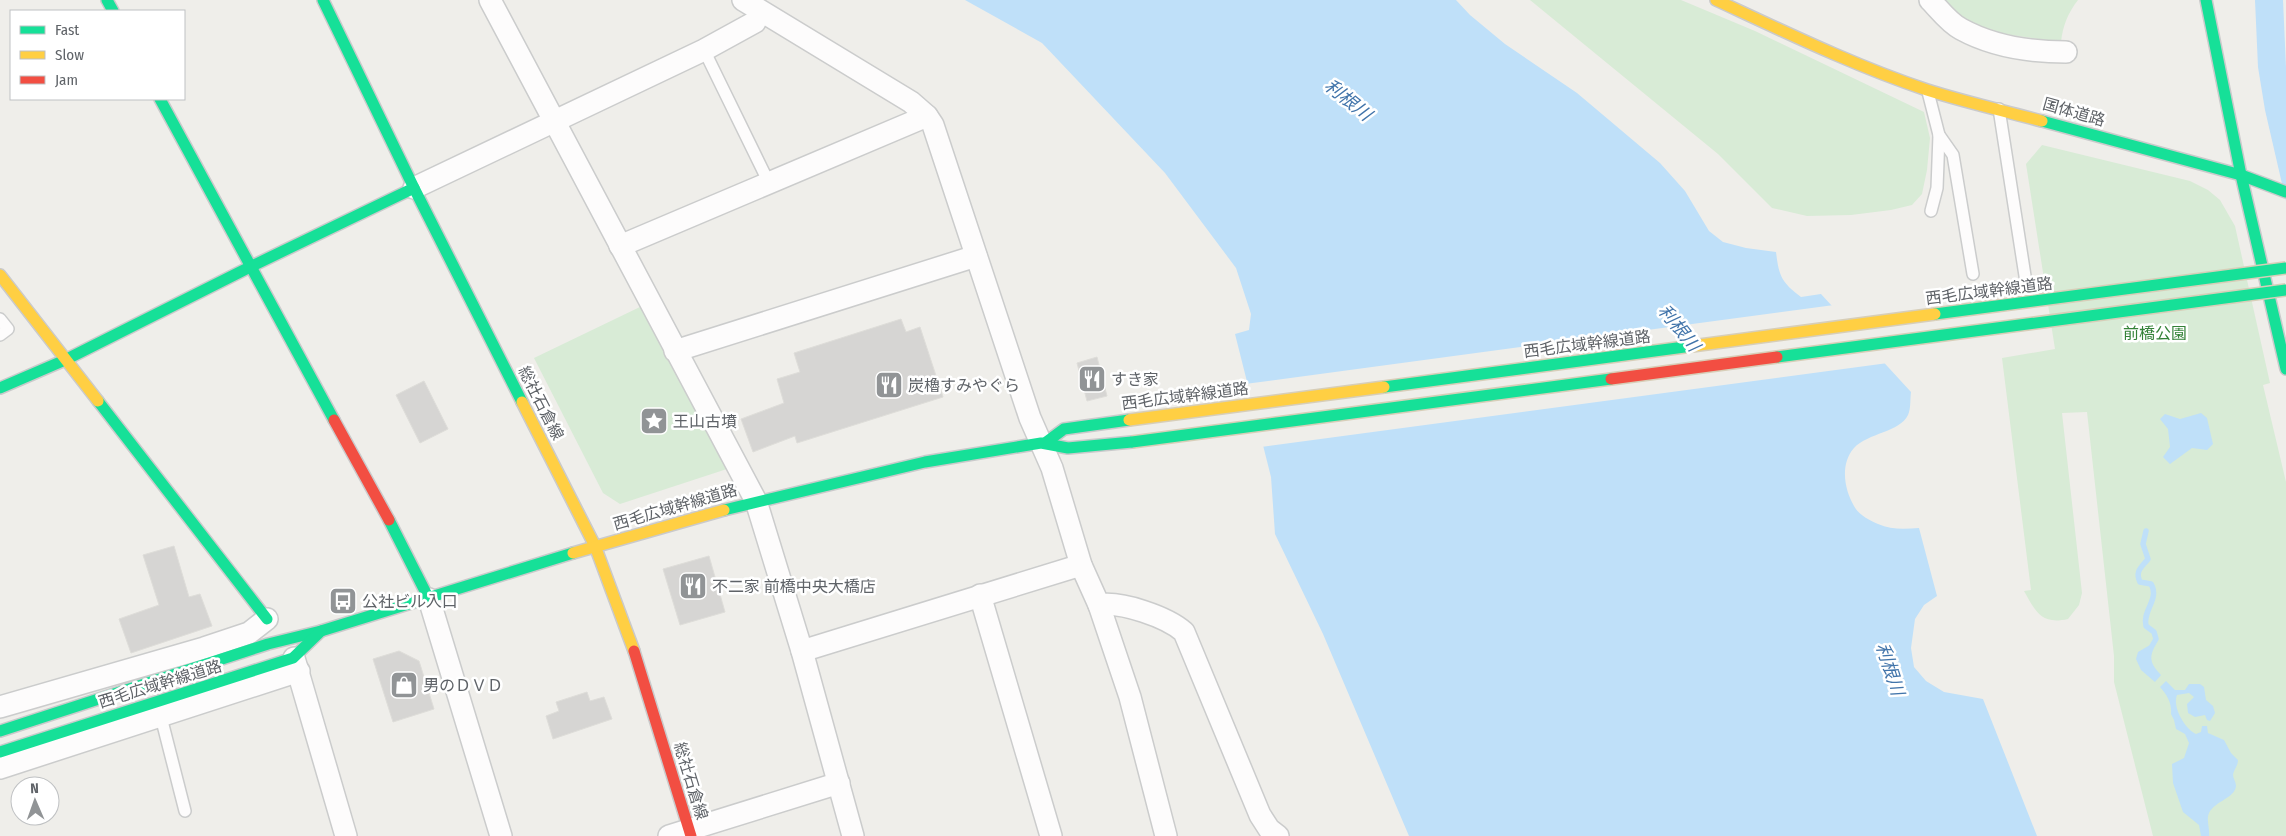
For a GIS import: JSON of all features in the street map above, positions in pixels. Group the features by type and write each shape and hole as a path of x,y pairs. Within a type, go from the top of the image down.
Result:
{"main road":[{"name":"総社石倉線","path":"323,0 414,188 595,546 617,599 638,660 683,834"},
{"name":"国体道路","path":"1716,0 1886,76 1928,90 2241,175 2283,191"},
{"path":"2206,0 2241,175 2286,369"},
{"path":"161,100 410,559 429,599"},
{"path":"0,388 65,360 252,266 414,188"},
{"name":"西毛広域幹線道路","path":"1043,443 1064,429 2286,268"},
{"path":"0,275 268,618"},
{"name":"西毛広域幹線道路","path":"0,731 275,642 321,631 429,599 595,546 756,501 925,462 1043,443 1068,448 1132,442 2286,290"},
{"name":"西毛広域幹線道路","path":"0,752 296,664 321,631"}],"street":[{"path":"490,0 756,501 802,651 853,836"},
{"path":"742,0 911,102 927,116 936,132 1030,418 1043,443 1052,468 1081,565 1099,605 1130,697 1161,835"},
{"path":"1930,0 1960,29 1984,39 2031,51 2066,52"},
{"path":"414,188 704,50 755,22 760,11"},
{"path":"620,246 927,116"},
{"path":"675,351 976,256"},
{"path":"802,651 1081,565"},
{"path":"980,595 1050,836"},
{"path":"429,599 501,836"},
{"path":"1099,605 1106,604 1131,608 1176,624 1184,632 1260,815 1269,829 1278,836"},
{"path":"0,707 204,648 249,633 268,618"},
{"path":"0,768 161,717 296,664 346,836"},
{"path":"683,834 839,783"}],"lane":[{"path":"704,50 769,183"},
{"path":"1928,90 1939,135 1937,188 1931,210"},
{"path":"1999,108 2028,294 2221,268"},
{"path":"1939,135 1953,155 1973,274"},
{"path":"0,319 8,330 0,335"},
{"path":"161,717 185,812"}],"green space":[{"path":"1530,0 1681,0 1755,31 1924,112 1930,138 1927,170 1922,194 1912,205 1891,210 1851,215 1807,216 1772,208 1718,154"},
{"path":"1942,0 2078,0 2066,20 2061,42 2004,34 1969,23"},
{"name":"前橋公園","path":"2042,145 2190,181 2208,190 2220,200 2235,226 2270,383 2263,385 2286,482 2286,836 2153,836 2114,682 2114,656 2087,412 2062,413 2082,593 2079,605 2068,619 2051,620 2036,611 2024,591 2031,590 2002,358 2055,349 2026,164"},
{"path":"642,306 730,468 620,504 603,493 534,358"}],"water":[{"name":"利根川","path":"965,0 1456,0 1470,15 1505,44 1577,93 1660,163 1685,191 1709,231 1723,242 1746,248 1776,252 1780,273 1789,287 1801,297 1821,294 1911,392 1909,413 1904,421 1860,443 1850,454 1845,469 1848,492 1856,509 1871,521 1893,528 1919,528 1937,596 1924,605 1915,619 1911,648 1914,667 1926,681 1944,692 1983,699 2037,836 1409,836 1323,634 1275,534 1271,477 1235,334 1249,330 1251,314 1236,268 1165,173 1042,43"},
{"path":"2255,0 2283,0 2286,68 2286,201 2265,110 2258,67"},
{"path":"2201,413 2207,418 2213,444 2207,450 2192,448 2170,464 2163,457 2170,447 2168,429 2160,419 2165,414 2180,419"},
{"path":"2150,645 2154,648 2151,656 2152,663 2161,675 2155,682 2141,670 2136,659 2138,652"},
{"path":"2166,681 2175,690 2185,690 2189,684 2200,684 2204,687 2206,700 2213,706 2215,713 2210,721 2207,720 2205,715 2195,717 2188,713 2187,704 2194,697 2189,693 2177,695 2176,705 2180,717 2196,734 2201,732 2202,726 2207,726 2208,733 2224,740 2231,753 2238,760 2233,775 2236,785 2235,790 2209,813 2209,836 2201,836 2199,825 2183,812 2173,783 2172,764 2184,758 2189,743 2185,734 2176,729 2170,703 2160,687"}],"pier":[{"path":"1834,305 1888,363 1261,447 1245,384"}],"building":[{"path":"901,319 906,332 920,327 943,397 797,443 795,436 753,452 741,419 784,403 777,379 800,372 794,353"},
{"name":"すき家","path":"1097,357 1107,396 1087,401 1077,363"},
{"path":"424,381 448,429 420,443 396,395"},
{"path":"174,546 189,597 200,594 212,626 131,653 119,619 159,605 143,555"},
{"name":"不二家 前橋中央大橋店","path":"709,556 725,612 680,625 663,569"},
{"name":"男のＤＶＤ","path":"399,651 419,661 434,709 393,722 373,659"},
{"path":"587,692 590,701 604,697 612,719 553,739 546,716 559,711 556,702"}],"waterway":[{"path":"2146,531 2143,544 2148,559 2138,575 2140,582 2151,584 2153,589 2152,600 2145,621 2146,626 2154,632 2156,639 2152,646"}],"traffic: fast":[{"path":"107,0 112,10"},
{"path":"323,0 414,188 522,402"},
{"path":"2206,0 2241,175 2286,369"},
{"path":"161,100 334,420"},
{"path":"2042,121 2241,175 2286,192"},
{"path":"0,388 65,360 252,266 414,188"},
{"path":"1935,314 2286,268"},
{"path":"1777,357 2286,290"},
{"path":"1384,387 1692,346"},
{"path":"1132,442 1611,379"},
{"path":"98,401 267,619"},
{"path":"1045,443 1064,429 1129,420"},
{"path":"724,510 925,462 1041,443 1068,448 1132,442"},
{"path":"389,520 429,599"},
{"path":"0,731 268,644 321,631 573,553"},
{"path":"0,752 293,658 321,631"}],"traffic: slow":[{"path":"1716,0 1820,48 1900,81 2042,121"},
{"path":"0,275 98,401"},
{"path":"1692,346 1935,314"},
{"path":"1129,420 1384,387"},
{"path":"522,402 595,546 634,651"},
{"path":"573,553 724,510"}],"traffic: jam":[{"path":"1611,379 1777,357"},
{"path":"334,420 389,520"},
{"path":"634,651 691,836"}],"place":[{"name":"すき家","path":"1092,379"},
{"name":"炭櫓すみやぐら","path":"889,385"},
{"name":"王山古墳","path":"654,421"},
{"name":"不二家 前橋中央大橋店","path":"693,586"},
{"name":"公社ビル入口","path":"343,601"},
{"name":"男のＤＶＤ","path":"404,685"}]}
